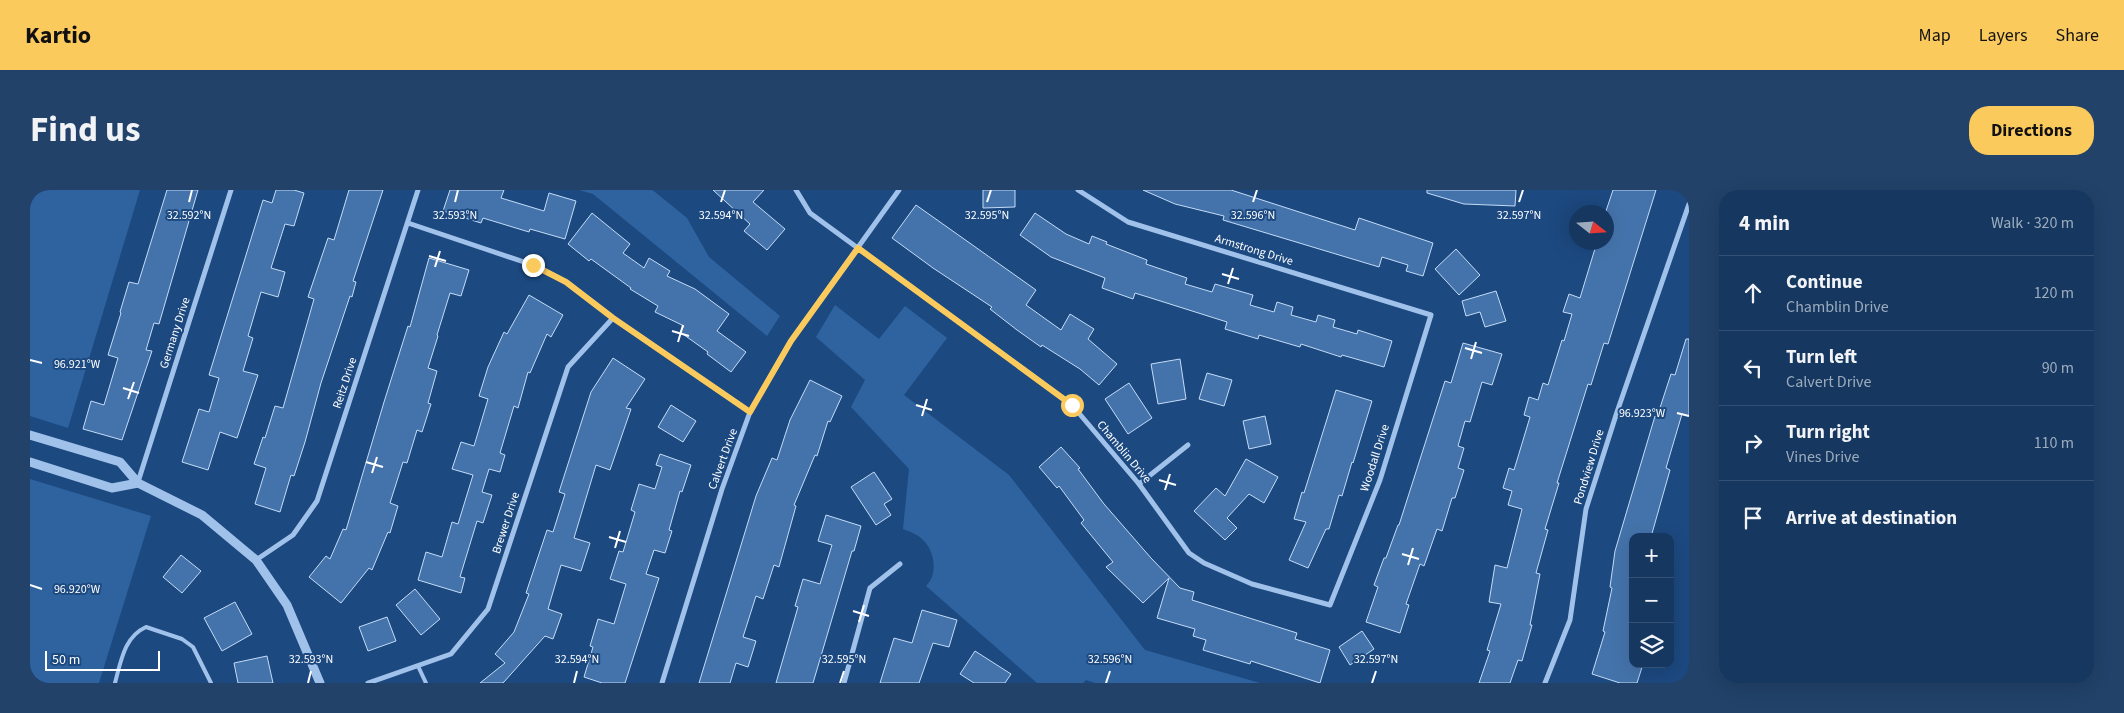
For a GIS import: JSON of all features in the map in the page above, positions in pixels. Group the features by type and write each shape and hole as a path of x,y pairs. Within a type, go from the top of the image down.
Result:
{"street":[{"name":"Germany Drive","path":"138,483 231,190"},
{"name":"Reitz Drive","path":"256,560 293,535 317,501 418,190"},
{"name":"Chamblin Drive","path":"796,190 810,213 1072,405 1139,484 1189,553 1204,563 1252,584 1330,605"},
{"name":"Calvert Drive","path":"662,683 722,489 750,412 791,341 899,190"},
{"name":"Armstrong Drive","path":"1078,190 1128,222 1431,315"},
{"name":"Pondview Drive","path":"1546,683 1570,620 1586,509 1617,412 1689,204"},
{"path":"408,223 533,265 566,282 613,318 750,412"},
{"name":"Woodall Drive","path":"1330,605 1380,480 1431,315"},
{"name":"Brewer Drive","path":"368,683 451,654 488,609 568,367 613,318"},
{"path":"30,435 120,462 138,483 202,515 256,560 287,605 320,683"},
{"path":"1139,484 1188,445"},
{"path":"30,462 112,488 138,483"},
{"path":"844,683 870,588 900,564"}],"lane":[{"path":"115,683 127,642 136,632 146,628 182,639 193,647 211,683"},
{"path":"418,666 426,683"}],"shaded area":[{"path":"30,190 140,190 68,428 30,416"},
{"path":"579,190 652,190 655,192 687,218 709,257 780,316 767,336 593,194"},
{"path":"835,305 879,339 905,306 947,338 904,395 1009,475 1145,650 1260,683 1095,683 1086,680 1083,683 1037,683 926,586 934,570 931,551 920,537 903,529 909,469 851,407 865,380 816,337"},
{"path":"30,479 151,516 99,683 30,683"}],"building":[{"path":"167,190 198,190 159,324 154,323 146,350 152,351 122,440 83,429 91,401 104,405 118,358 108,355 120,312 129,282 138,284"},
{"path":"276,190 294,190 304,193 294,226 285,224 271,268 285,272 278,297 261,292 248,336 253,338 243,371 258,375 237,438 220,432 208,470 182,462 199,409 209,412 219,378 209,375 263,200 272,203"},
{"path":"349,190 383,190 353,281 356,282 352,297 350,296 321,383 294,476 291,475 280,512 255,504 266,468 254,464 275,406 283,408 314,299 308,297 328,238 334,240"},
{"path":"450,190 504,190 501,198 544,211 549,193 576,201 565,239 530,229 529,232 483,218 481,223 443,211"},
{"path":"713,190 764,190 753,202 785,229 767,250 744,231 750,224"},
{"path":"983,190 1015,190 1015,207 983,208"},
{"path":"1143,190 1231,190 1355,230 1359,218 1433,243 1423,276 1406,271 1408,265 1382,257 1379,267 1223,220 1224,216 1175,204"},
{"path":"1427,190 1516,190 1515,206 1464,204 1427,193"},
{"path":"1613,190 1656,190 1608,344 1604,343 1591,385 1588,384 1557,483 1559,483 1545,529 1548,530 1536,573 1540,574 1530,625 1532,625 1522,661 1518,660 1510,683 1479,683 1490,651 1487,650 1501,604 1489,602 1495,565 1507,568 1522,509 1508,505 1512,491 1503,488 1509,468 1514,470 1530,417 1524,415 1529,397 1538,400 1543,383 1548,385 1562,340 1564,341 1572,314 1563,312 1569,294 1580,298 1595,250 1614,250 1614,205 1608,205"},
{"path":"916,205 1036,290 1026,305 1061,330 1070,314 1094,329 1088,339 1117,364 1099,385 1080,369 1042,345 1041,347 1017,330 990,309 992,307 892,238"},
{"path":"592,213 630,244 623,253 644,268 649,258 670,271 667,276 695,289 729,314 717,331 746,352 731,372 707,354 708,352 680,332 684,326 655,312 658,306 630,289 591,259 589,261 568,244"},
{"path":"1035,213 1066,234 1089,244 1092,236 1107,242 1106,244 1147,260 1146,264 1187,278 1185,284 1212,292 1215,284 1253,295 1250,305 1274,312 1277,302 1293,307 1291,315 1316,322 1318,315 1335,320 1333,327 1357,334 1358,330 1392,341 1384,367 1342,355 1341,357 1301,344 1300,347 1259,335 1258,339 1225,329 1227,322 1135,293 1133,299 1102,288 1105,278 1051,257 1020,235"},
{"path":"1456,249 1480,275 1459,295 1435,269"},
{"path":"429,258 469,270 461,296 450,293 437,335 428,368 437,371 428,403 431,404 422,432 417,430 407,463 403,462 390,503 398,506 390,533 388,532 372,570 369,568 341,603 309,577 326,556 330,559 343,529 346,530 384,402 408,326 410,327"},
{"path":"1496,291 1506,321 1485,327 1480,312 1466,316 1462,301"},
{"path":"529,295 563,315 551,337 547,334 530,373 528,372 518,408 514,406 500,453 505,455 500,472 489,469 482,492 492,495 483,523 477,521 460,577 465,578 461,593 418,580 426,552 442,557 452,522 458,524 473,475 452,469 461,442 474,446 488,399 479,396 488,367 504,332 507,334"},
{"path":"1686,339 1689,339 1689,416 1682,414 1666,468 1670,470 1652,533 1629,533 1629,668 1642,668 1637,683 1620,683 1592,674 1605,632 1603,631 1612,588 1610,587 1615,551 1655,416 1657,417 1671,374 1675,375"},
{"path":"1463,343 1502,354 1492,385 1482,382 1470,422 1465,421 1458,446 1464,448 1458,468 1464,470 1455,498 1452,498 1442,531 1437,529 1424,566 1420,564 1406,604 1409,605 1400,633 1366,622 1378,587 1374,585 1399,525 1445,381 1451,383"},
{"path":"613,358 645,379 626,408 631,409 610,470 596,465 574,538 590,543 581,571 561,565 548,609 562,614 553,639 545,636 503,683 480,683 505,663 495,654 514,632 529,594 526,593 547,530 553,532 565,494 559,492 591,392"},
{"path":"1180,359 1186,399 1158,404 1151,364"},
{"path":"1207,373 1232,380 1224,406 1199,399"},
{"path":"810,380 842,396 830,422 828,421 817,456 815,455 794,505 796,506 779,567 774,565 763,599 756,596 743,637 756,641 748,667 736,663 730,683 699,683 756,496 772,458 777,460 790,420"},
{"path":"1129,383 1152,418 1128,434 1105,399"},
{"path":"1336,390 1372,401 1342,496 1339,495 1329,529 1326,529 1308,568 1289,560 1306,522 1294,519"},
{"path":"671,405 696,421 683,442 658,427"},
{"path":"1265,416 1271,444 1249,449 1243,421"},
{"path":"1061,447 1080,468 1078,469 1104,504 1151,558 1180,588 1194,592 1192,600 1297,633 1295,639 1330,650 1320,683 1251,661 1250,664 1203,650 1206,640 1193,636 1195,629 1157,618 1169,578 1143,603 1106,567 1113,562 1081,523 1084,520 1059,486 1057,488 1039,467"},
{"path":"660,454 691,465 682,492 680,491 669,530 672,531 665,553 654,550 646,574 659,578 625,683 602,683 584,677 593,647 590,646 598,619 614,624 626,584 610,579 619,551 623,552 635,512 631,510 639,484 655,489 662,467 656,465"},
{"path":"1246,459 1278,477 1264,503 1249,494 1227,518 1237,528 1225,540 1194,511 1216,488 1225,496"},
{"path":"874,472 892,499 884,504 891,515 876,525 851,487"},
{"path":"826,515 861,526 854,551 852,551 813,683 776,683 798,607 795,606 803,579 820,584 832,545 818,541"},
{"path":"181,555 201,571 182,593 163,577"},
{"path":"415,589 440,619 421,635 396,605"},
{"path":"235,602 252,634 222,651 204,618"},
{"path":"922,610 957,620 949,647 933,643 919,683 880,683 894,638 912,643"},
{"path":"387,617 396,641 368,651 359,627"},
{"path":"1362,631 1374,649 1350,665 1339,647"},
{"path":"975,651 1011,674 1005,683 974,683 960,674"},
{"path":"267,656 273,683 238,683 234,663"}],"route":[{"path":"533,265 566,282 613,318 750,412 791,341 858,248 1072,405"}]}
